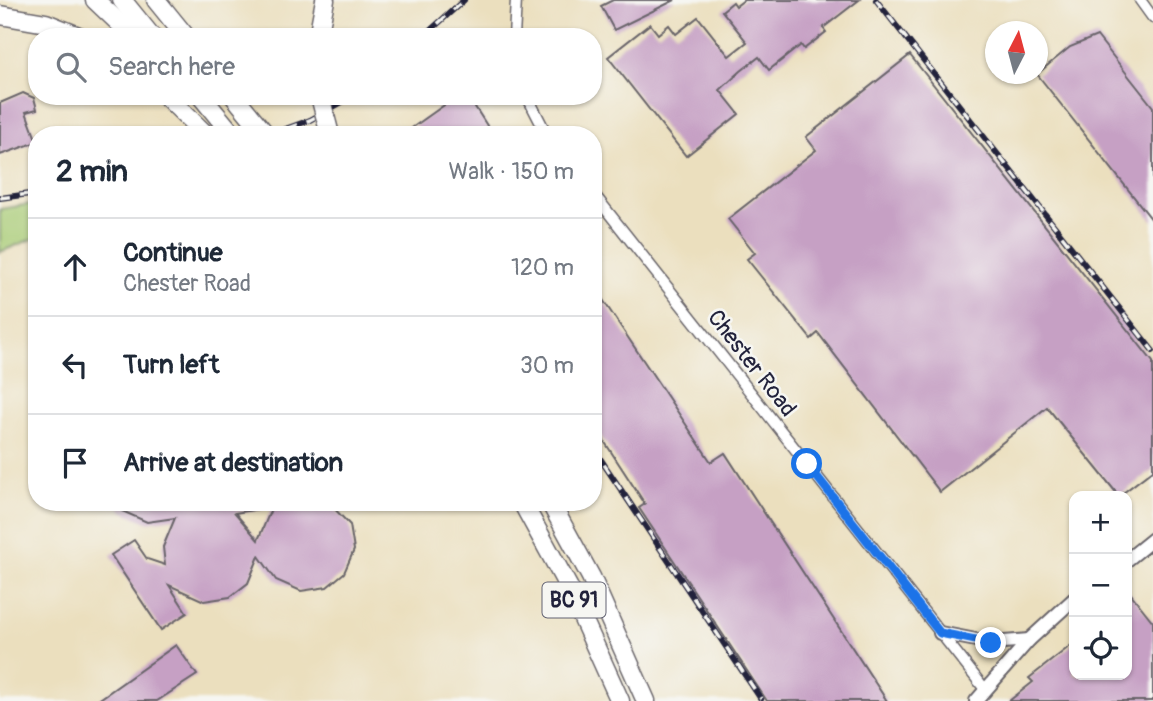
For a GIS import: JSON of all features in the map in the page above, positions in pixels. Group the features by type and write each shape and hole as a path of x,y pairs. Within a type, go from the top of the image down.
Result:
{"highway":[{"path":"96,0 125,28"},
{"path":"122,0 145,28"},
{"path":"156,0 179,28"},
{"path":"320,28 325,0"},
{"path":"6,17 46,23 58,28"},
{"path":"175,105 197,126"},
{"path":"207,105 226,126"},
{"path":"241,105 258,126"},
{"path":"322,105 328,126"},
{"name":"BC 91","path":"527,511 569,588 620,701"},
{"name":"BC 91","path":"555,511 591,577 646,701"}],"street":[{"path":"514,28 516,0"},
{"path":"1140,0 1153,18"},
{"path":"532,105 542,126"},
{"name":"Chester Road","path":"602,204 984,688"},
{"path":"1132,556 1153,539"},
{"path":"976,701 984,688 1028,640 1069,603"},
{"path":"940,633 991,643 1028,640"}],"green space":[{"path":"28,204 28,241 0,252 0,209"}],"building":[{"path":"613,0 675,0 614,30 601,6"},
{"path":"744,0 859,0 823,28 826,32 804,49 801,45 769,70 759,57 741,71 720,90 739,114 686,156 608,57 650,24 658,34 669,25 676,34 698,17 729,56 747,42 722,11 733,2 736,6"},
{"path":"1097,36 1153,107 1153,221 1045,84 1048,84 1048,65 1070,47"},
{"path":"910,55 1153,362 1153,470 1126,491 1115,491 1047,407 940,492 818,333 811,339 747,259 755,253 728,219 816,150 806,137"},
{"path":"23,93 28,95 28,105 36,105 37,109 26,112 31,126 28,126 28,145 0,155 0,103"},
{"path":"444,105 474,105 487,126 415,126"},
{"path":"602,298 711,462 725,453 887,701 767,701 639,508 645,504 602,438"},
{"path":"122,511 247,511 235,513 258,540 270,511 337,511 350,525 354,550 344,573 327,587 301,591 276,580 259,556 248,583 230,597 204,601 169,585 187,613 161,630 111,555 134,540 147,559 165,565 163,547 175,518 147,522"},
{"path":"1132,595 1153,622 1153,701 1009,701 1033,682 1029,678 1069,647 1069,680 1132,680"},
{"path":"176,645 197,675 157,701 97,701"}],"railway":[{"path":"433,28 464,0"},
{"path":"876,0 1153,351"},
{"path":"294,126 337,105"},
{"path":"0,198 28,194"},
{"path":"602,461 761,699"}],"route":[{"path":"807,464 940,633 991,643"}]}
